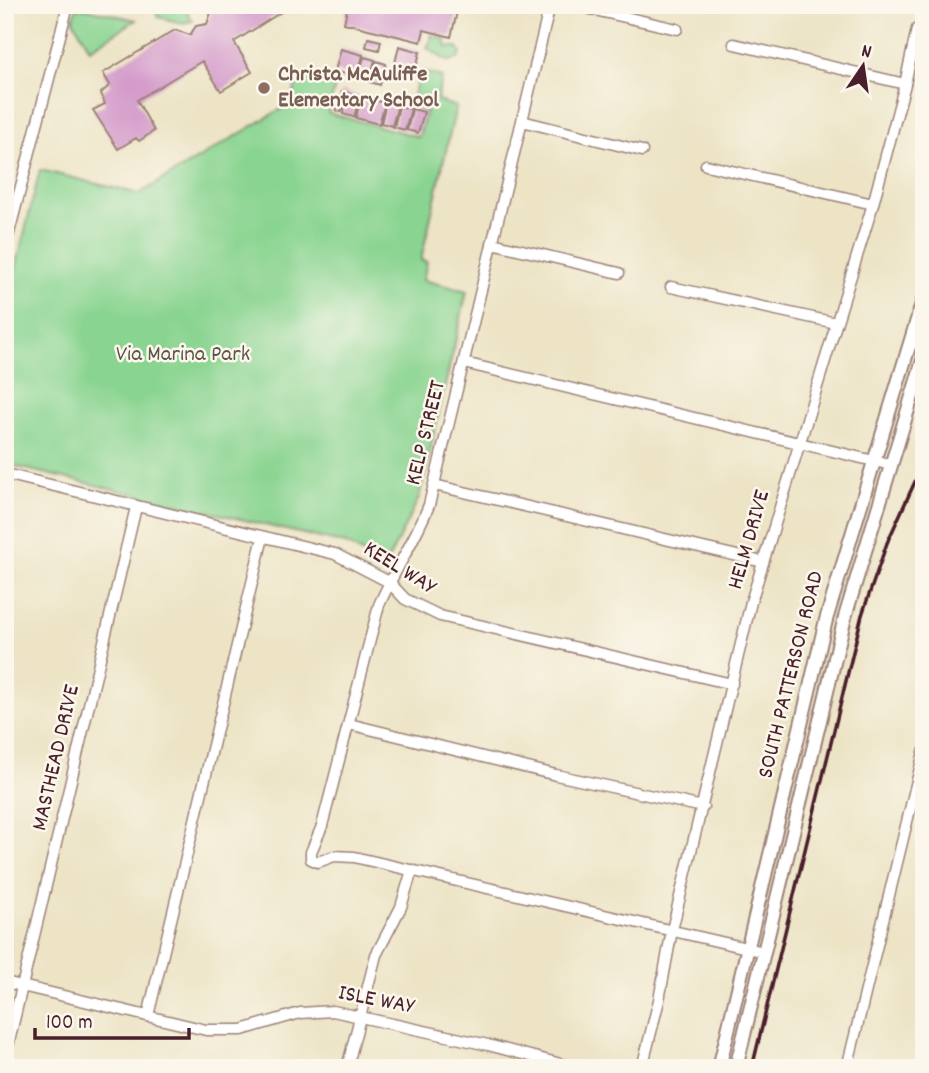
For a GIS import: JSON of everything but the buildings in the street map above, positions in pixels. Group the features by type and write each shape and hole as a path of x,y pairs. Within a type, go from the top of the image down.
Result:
{"street":[{"path":"5,248 68,5"},
{"name":"KELP STREET","path":"412,870 342,855 318,862 311,859 311,852 322,826 375,617 389,582 420,529 434,485 550,5"},
{"path":"573,5 677,29"},
{"name":"HELM DRIVE","path":"642,1068 659,1000 672,930 763,562 873,204 917,29"},
{"path":"734,44 905,84"},
{"path":"522,121 642,151"},
{"path":"706,165 873,204"},
{"path":"492,243 619,273"},
{"path":"671,287 836,323"},
{"name":"SOUTH PATTERSON ROAD","path":"719,1068 826,620 916,334 924,297"},
{"path":"916,334 924,345"},
{"name":"SOUTH PATTERSON ROAD","path":"736,1068 839,640 924,358"},
{"path":"464,363 891,465"},
{"name":"KEEL WAY","path":"5,474 335,554 389,582 405,599 440,616 732,684"},
{"path":"434,485 763,562"},
{"name":"MASTHEAD DRIVE","path":"5,1058 136,507"},
{"path":"148,1016 263,537"},
{"path":"349,724 556,775 702,807"},
{"path":"847,1068 924,752"},
{"path":"347,1068 376,956 401,907 412,870 764,952"},
{"name":"ISLE WAY","path":"5,982 206,1030 258,1027 300,1013 317,1011 360,1015 576,1068"}],"green space":[{"path":"166,6 184,7 193,21 182,23 158,17 156,12"},
{"path":"83,8 136,20 90,49 73,20 76,9"},
{"path":"431,35 445,39 447,47 457,47 461,53 458,59 447,61 427,48 431,43"},
{"name":"Via Marina Park","path":"421,71 442,77 437,100 456,107 421,260 427,262 423,280 467,291 419,498 385,566 346,544 5,464 5,312 40,170 139,194 291,103 299,73 336,82 328,113 419,137 426,111 410,105"}],"railway":[{"path":"752,1068 862,615 887,543 924,462"}],"place":[{"name":"Christa McAuliffe Elementary School","path":"264,88"}]}
